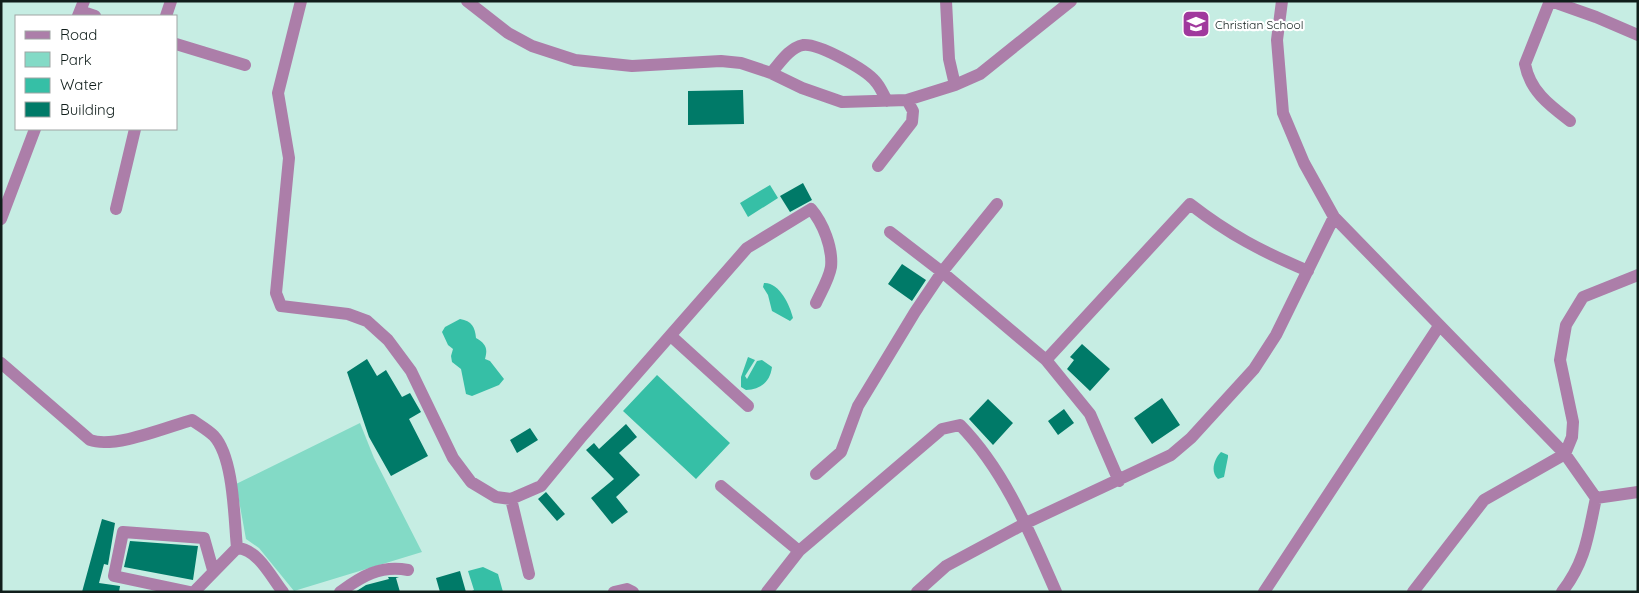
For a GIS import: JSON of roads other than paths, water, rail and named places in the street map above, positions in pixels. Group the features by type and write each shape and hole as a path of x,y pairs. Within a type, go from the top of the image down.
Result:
{"street":[{"path":"166,15 171,1"},
{"path":"301,1 278,93 290,158 276,293 281,306 348,314 367,321 388,340 411,371 452,458 471,482 496,497 511,499 542,486 582,435 748,248 811,208 829,244 831,260 831,268 816,303"},
{"path":"467,1 508,33 532,46 575,60 632,66 721,60 742,63 842,102 907,100 955,85 980,74 1071,1"},
{"path":"946,1 949,59 955,85"},
{"path":"1282,1 1277,40 1283,113 1304,163 1334,217 1565,454 1596,498 1584,557 1574,577 1562,592"},
{"path":"1570,121 1543,102 1527,74 1524,64 1551,1 1638,35"},
{"path":"81,10 93,15"},
{"path":"178,45 244,65"},
{"path":"771,73 792,49 813,45 864,71 876,82 887,101"},
{"path":"878,166 912,122 913,111 907,100"},
{"path":"1,219 36,130"},
{"path":"116,210 136,130"},
{"path":"816,474 841,452 858,406 915,312 942,272 997,204"},
{"path":"1046,360 1190,204 1221,228 1253,247 1308,271"},
{"path":"917,592 946,566 1026,523 1120,481 1170,455 1191,438 1254,369 1276,335 1334,217"},
{"path":"890,232 942,272 1046,360 1090,414 1120,481"},
{"path":"1413,592 1484,500 1565,454 1572,438 1573,422 1560,360 1566,325 1583,297 1638,275"},
{"path":"1264,592 1439,326"},
{"path":"671,336 748,406"},
{"path":"1,363 90,440 99,444 118,441 192,420 213,435 220,445 229,473 237,548"},
{"path":"767,592 799,551 942,429 960,425 979,444 991,462 1026,523 1056,592"},
{"path":"721,486 799,551"},
{"path":"1596,498 1638,492"},
{"path":"511,499 529,574"},
{"path":"190,592 114,576 123,532 204,538 213,570"},
{"path":"194,592 213,570 237,548 246,548 254,555 283,592"},
{"path":"349,589 366,575 392,567 408,570"},
{"path":"614,592 627,589 633,592"}],"water":[{"path":"770,185 778,198 748,217 740,203"},
{"path":"764,283 774,286 783,295 793,318 790,321 772,311 768,295 763,287"},
{"path":"460,319 472,325 476,338 485,347 485,359 490,361 504,379 499,385 472,396 466,394 461,369 452,362 453,349 448,345 442,332 445,327"},
{"path":"748,357 755,360 745,376 747,379 757,361 762,360 772,367 769,377 764,384 746,390 741,387 741,377"},
{"path":"657,375 730,443 696,479 623,411"},
{"path":"1221,452 1228,455 1228,457 1224,477 1218,479 1214,473 1214,466 1216,458"},
{"path":"483,567 498,574 503,592 470,592 474,590 468,571"}],"place":[{"name":"Christian School","path":"1196,24"}]}
